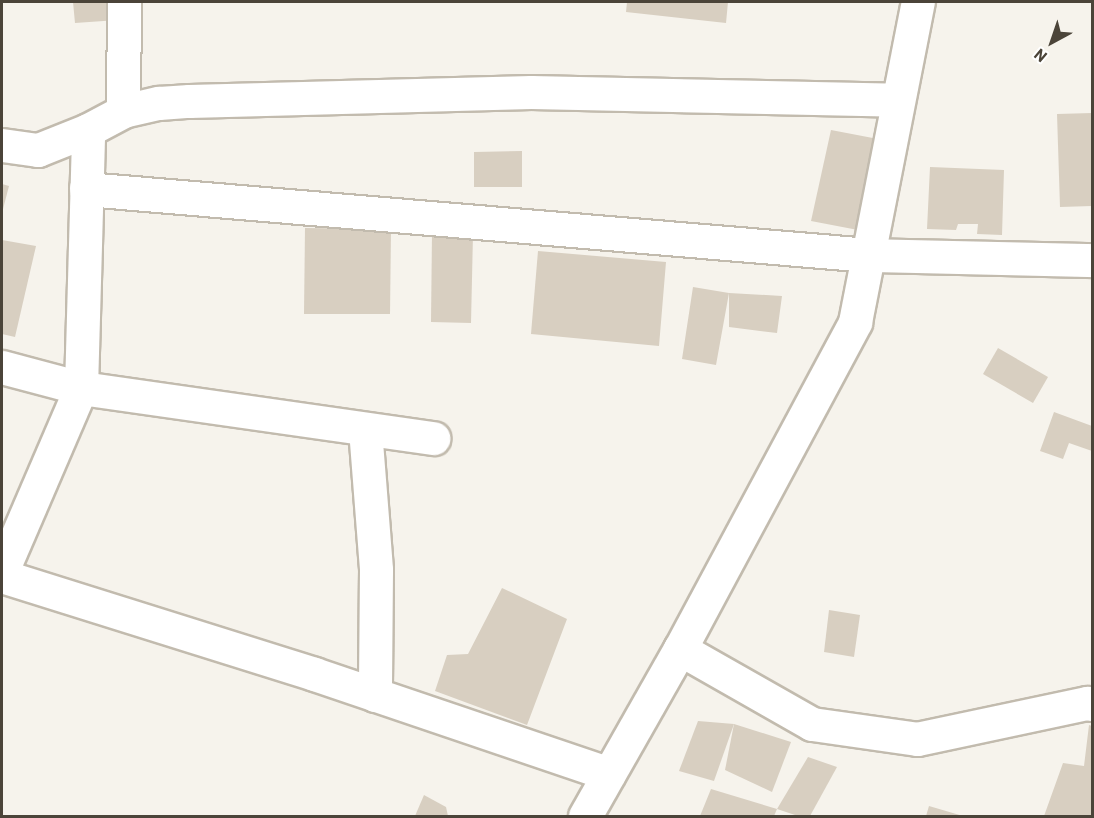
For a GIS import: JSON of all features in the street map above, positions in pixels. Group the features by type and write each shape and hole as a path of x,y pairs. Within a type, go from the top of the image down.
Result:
{"street":[{"path":"123,111 124,2"},
{"path":"585,816 680,649 855,322 918,2"},
{"path":"2,146 38,150 88,130 123,111 159,103 189,101 531,92 898,100"},
{"path":"88,130 81,388 2,573 609,774"},
{"path":"86,189 868,255 1092,260"},
{"path":"2,367 81,388 433,438"},
{"path":"365,429 376,570 375,695"},
{"path":"680,649 812,724 917,739 1087,703 1092,704"}],"building":[{"path":"73,2 116,2 118,20 75,23"},
{"path":"627,2 728,2 726,23 626,12"},
{"path":"1092,113 1092,206 1060,207 1057,114"},
{"path":"831,130 878,139 858,230 811,221"},
{"path":"522,151 522,187 474,187 474,152"},
{"path":"930,167 1004,170 1002,235 977,234 978,224 958,224 956,230 927,229"},
{"path":"2,184 9,186 2,213"},
{"path":"305,228 391,229 390,314 304,314"},
{"path":"432,233 473,234 471,323 431,322"},
{"path":"2,240 36,246 15,337 2,334"},
{"path":"538,251 666,262 659,346 531,334"},
{"path":"693,287 729,293 716,365 682,359"},
{"path":"729,293 782,296 777,333 729,327"},
{"path":"998,348 1048,377 1033,403 983,374"},
{"path":"1054,412 1092,426 1092,451 1069,443 1063,459 1040,451"},
{"path":"502,588 567,619 527,725 435,691 447,655 468,654"},
{"path":"829,610 860,615 854,657 824,652"},
{"path":"698,721 734,724 714,781 679,771"},
{"path":"734,724 791,742 772,792 725,770"},
{"path":"1089,725 1092,726 1092,816 1044,816 1063,763 1084,766"},
{"path":"808,757 837,767 810,816 798,816 777,809"},
{"path":"711,789 777,809 774,816 700,816"},
{"path":"424,795 446,807 448,816 415,816"},
{"path":"929,806 963,816 926,816"}]}
